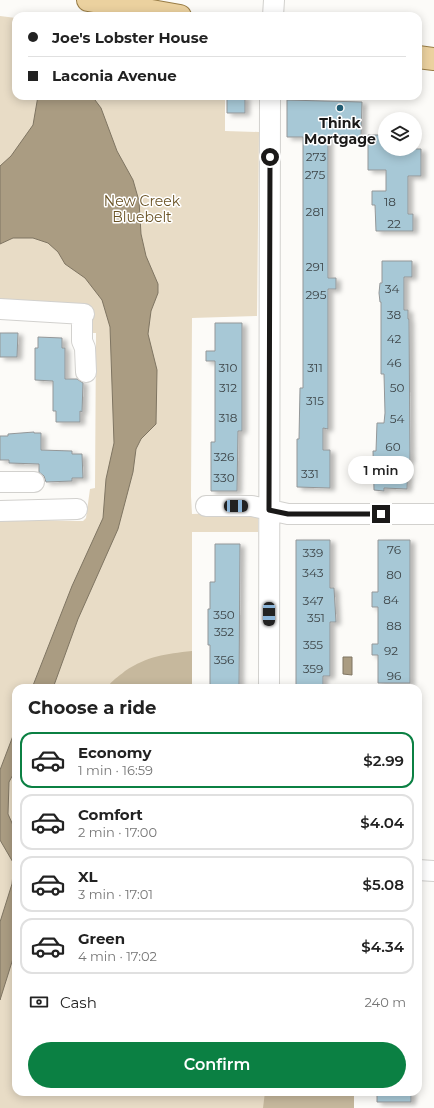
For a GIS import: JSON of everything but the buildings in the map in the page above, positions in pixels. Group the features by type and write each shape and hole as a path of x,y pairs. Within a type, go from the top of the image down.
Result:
{"main road":[{"path":"88,0 154,12"},
{"path":"422,58 434,59"}],"street":[{"path":"273,12 274,0"},
{"path":"268,684 270,100"},
{"path":"0,310 83,314 82,341 85,348 86,372"},
{"path":"0,482 34,482"},
{"path":"206,506 252,506 288,514 434,514"},
{"path":"0,511 77,509"},
{"path":"422,870 434,870"}],"green space":[{"name":"New Creek Bluebelt","path":"0,16 12,18 12,100 225,100 225,131 259,132 257,316 192,318 191,496 192,514 255,512 258,515 258,532 192,532 192,684 12,684 12,1096 354,1096 354,1108 0,1108 0,519 83,521 86,518 90,489 95,488 96,333 87,333 88,309 0,300"}],"shaded area":[{"path":"37,100 95,100 101,108 117,151 133,180 139,201 141,234 146,256 158,284 158,293 151,311 148,334 157,370 156,424 141,439 136,449 133,472 118,529 78,619 54,684 34,684 72,586 103,518 106,479 114,443 110,327 102,300 85,278 65,264 58,252 48,243 33,238 13,238 0,244 0,166 11,156 33,125"},
{"path":"192,651 192,684 110,684 133,666 149,659"},
{"path":"343,657 352,657 352,675 343,674"},
{"path":"12,738 12,776 9,782 8,814 12,823 12,861 0,840 0,770"},
{"path":"12,884 12,962 0,1000 0,922"},
{"path":"264,1096 354,1096 354,1108 263,1108"}],"place":[{"name":"Think Mortgage","path":"340,108"}],"route":[{"path":"270,157 269,510 288,514 381,514"}]}
